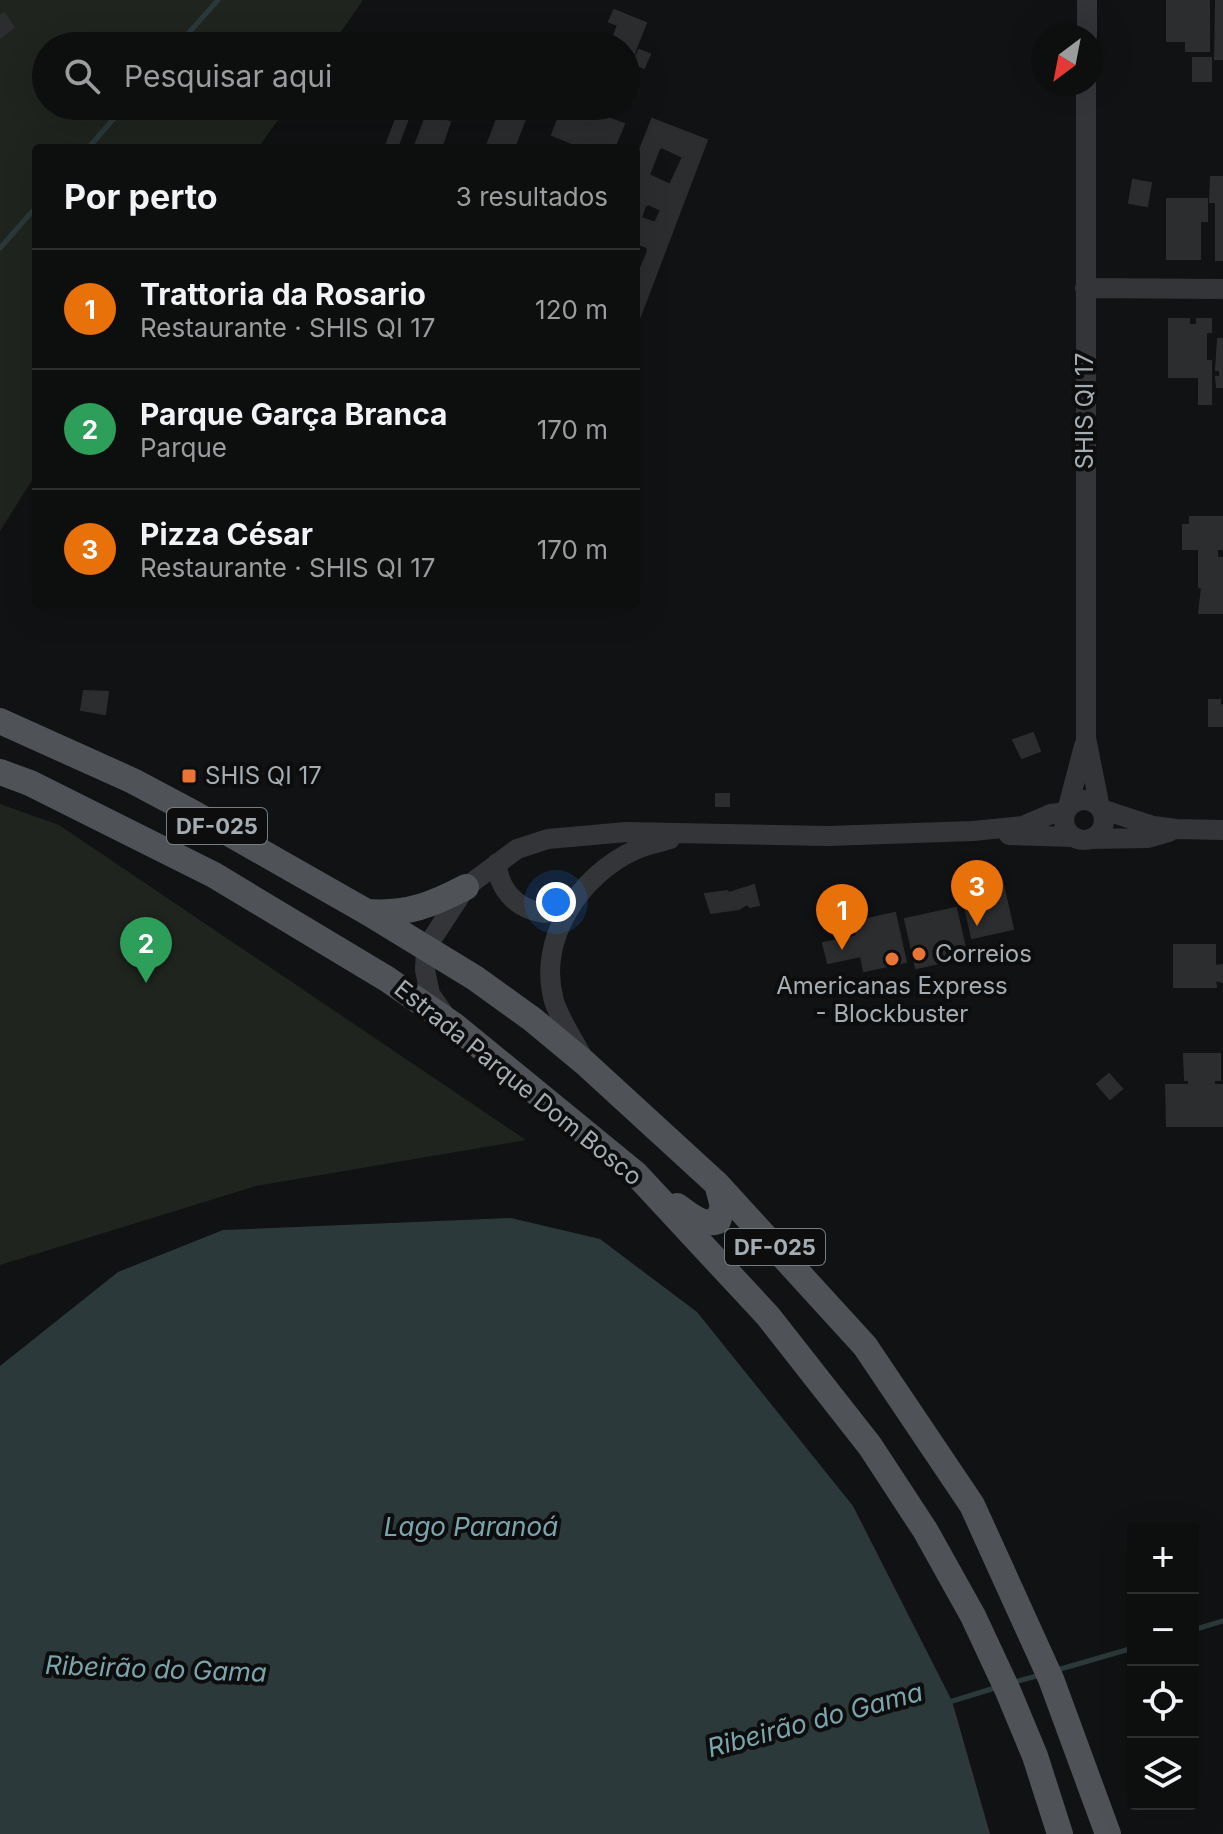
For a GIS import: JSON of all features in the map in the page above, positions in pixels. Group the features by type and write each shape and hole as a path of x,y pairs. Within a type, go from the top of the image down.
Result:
{"main road":[{"name":"Estrada Parque Dom Bosco","path":"0,721 133,781 195,814 475,978 532,1019 585,1063 717,1184 865,1346 972,1505 1064,1714 1108,1834"},
{"name":"Estrada Parque Dom Bosco","path":"0,772 43,790 214,875 380,974 455,1026 636,1174 768,1316 870,1446 925,1530 990,1652 1022,1725 1060,1834"},
{"path":"172,853 187,853 202,842 203,835 195,814"},
{"path":"214,875 212,853 217,844 241,840"},
{"path":"367,912 392,914 408,911 429,905 466,887"},
{"path":"636,1174 700,1221 710,1224 718,1221 723,1212 717,1184"}],"street":[{"path":"1087,0 1087,24"},
{"name":"SHIS QI 17","path":"1086,96 1086,738 1100,808"},
{"path":"1085,288 1223,289"},
{"name":"SHIS QI 17","path":"1066,810 1086,738"},
{"path":"455,1026 430,994 425,970 426,948 466,887 517,849 548,839 626,832 828,836 973,831 1023,826 1066,810 1084,799 1100,808 1153,826 1223,830"},
{"path":"1066,810 1065,828 1081,838 1095,837 1103,827 1100,808"},
{"path":"973,831 1025,837 1148,838 1176,829"},
{"path":"497,863 501,886 509,895 538,912 550,912 569,905 607,867 635,850 689,833"},
{"path":"569,905 552,955 554,1001 585,1063"}],"shaded area":[{"path":"0,0 363,0 341,32 32,32 32,120 278,120 261,144 32,144 32,480 0,531"},
{"path":"0,804 59,825 526,1140 256,1186 0,1265"}],"water":[{"name":"Lago Paranoá","path":"511,1218 600,1239 697,1312 853,1506 952,1701 990,1834 0,1834 0,1366 118,1272 223,1230"}],"building":[{"path":"1167,0 1209,0 1209,51 1186,51 1186,41 1167,41"},
{"path":"1216,0 1223,0 1223,59 1215,59"},
{"path":"614,10 646,23 640,38 640,32 615,32 618,25 609,22"},
{"path":"4,13 14,27 0,38 0,15"},
{"path":"640,50 650,54 644,68 640,66"},
{"path":"1193,58 1211,58 1211,81 1193,81"},
{"path":"652,119 707,140 640,316 640,270 647,247 640,244 640,150","holes":["662,147 683,157 670,185 649,175","649,204 661,210 655,223 641,218 645,206"]},
{"path":"396,120 408,120 398,144 387,144"},
{"path":"425,120 450,122 442,144 416,144"},
{"path":"497,120 525,120 516,144 488,144"},
{"path":"558,120 614,120 624,124 616,144 574,144 552,135"},
{"path":"1211,177 1223,177 1223,260 1216,260 1216,202 1210,202"},
{"path":"1133,180 1151,183 1147,206 1129,203"},
{"path":"1167,199 1207,199 1207,221 1200,221 1200,259 1167,259"},
{"path":"1169,319 1189,319 1189,325 1197,325 1197,319 1211,319 1211,332 1206,332 1206,361 1211,361 1211,404 1199,404 1199,377 1169,377"},
{"path":"1218,339 1223,339 1223,387 1217,387 1216,377 1220,377 1220,370 1216,370"},
{"path":"1190,517 1223,517 1223,549 1183,549 1183,525 1190,525"},
{"path":"1199,548 1217,548 1217,558 1223,558 1223,613 1199,613 1202,588 1199,587"},
{"path":"84,691 108,692 105,714 81,710"},
{"path":"1209,700 1220,700 1220,706 1223,705 1223,726 1209,726"},
{"path":"1033,733 1040,751 1022,758 1013,740"},
{"path":"716,794 729,794 729,806 716,806"},
{"path":"1002,880 1013,929 972,938 961,889"},
{"path":"754,885 759,905 750,907 747,904 739,909 711,913 705,894 729,893"},
{"path":"956,908 967,957 916,968 905,919"},
{"path":"895,913 906,962 864,971 854,922"},
{"path":"857,936 861,956 828,963 823,943"},
{"path":"1174,945 1215,945 1215,966 1223,965 1223,982 1215,980 1216,987 1174,987"},
{"path":"1184,1054 1220,1054 1220,1080 1214,1080 1214,1085 1223,1085 1223,1126 1167,1126 1166,1085 1189,1085 1189,1080 1185,1080"},
{"path":"1109,1074 1122,1089 1110,1099 1097,1084"}],"waterway":[{"path":"189,32 218,0"},
{"path":"92,144 113,120"},
{"path":"0,248 32,212"},
{"name":"Ribeirão do Gama","path":"1199,1628 1223,1621"},
{"name":"Ribeirão do Gama","path":"1057,1670 1127,1650"},
{"name":"Ribeirão do Gama","path":"1015,1682 1040,1675"},
{"name":"Ribeirão do Gama","path":"946,1703 998,1687"}],"place":[{"name":"SHIS QI 17","path":"189,776"},
{"name":"Pizza César","path":"977,926"},
{"name":"Trattoria da Rosario","path":"842,950"},
{"name":"Correios","path":"919,954"},
{"name":"Americanas Express - Blockbuster","path":"892,959"},
{"name":"Parque Garça Branca","path":"146,983"}]}
